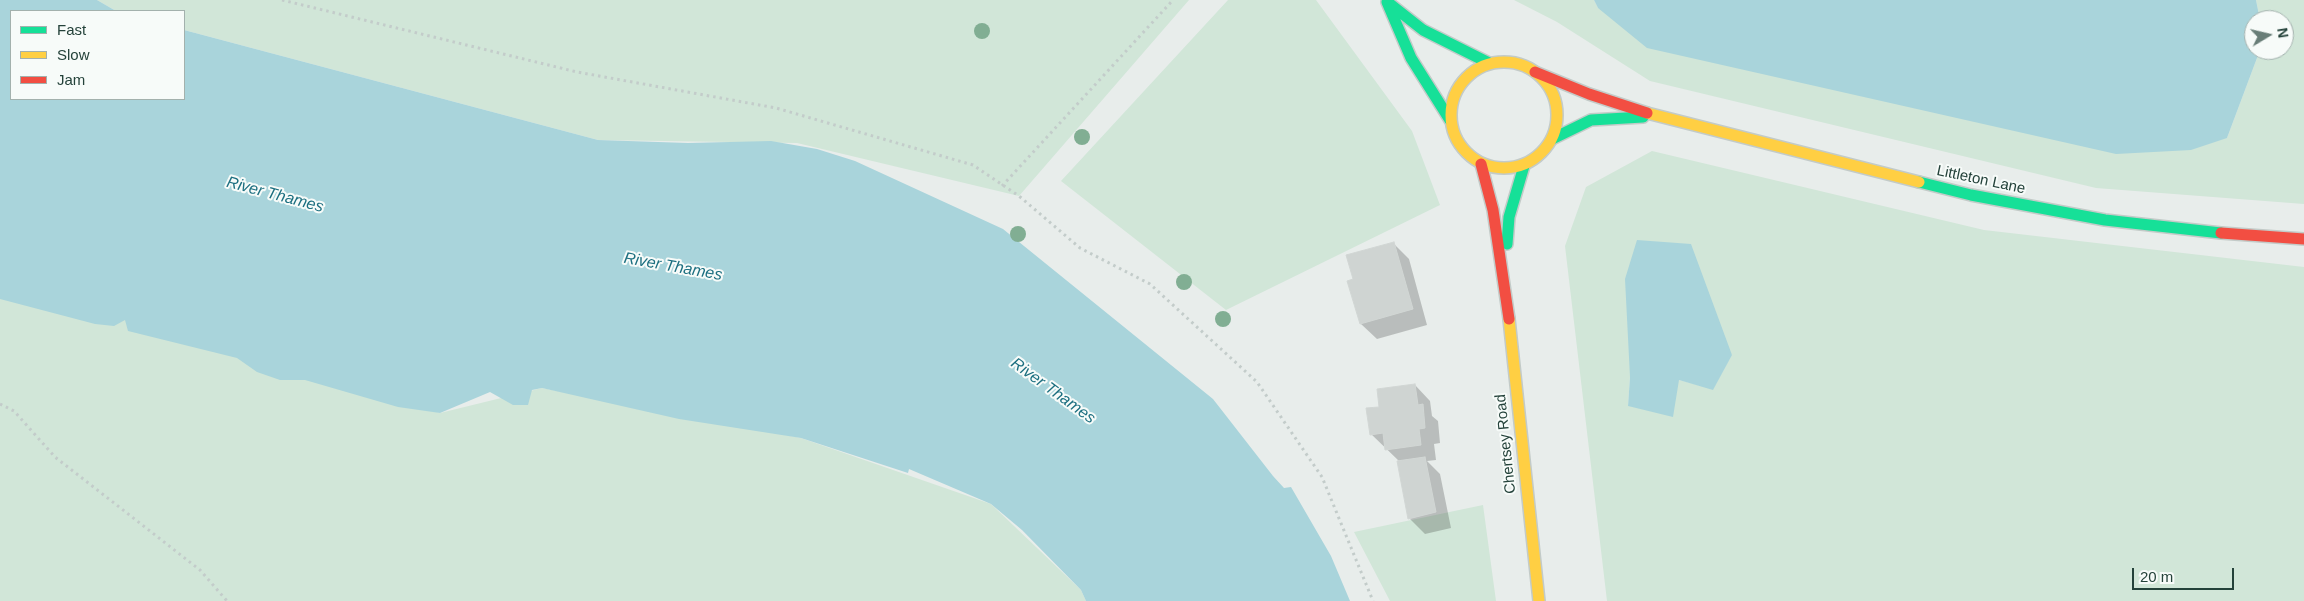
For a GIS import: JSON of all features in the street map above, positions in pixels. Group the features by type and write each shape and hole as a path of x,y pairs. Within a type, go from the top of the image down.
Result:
{"main road":[{"path":"1386,1 1423,30 1489,63"},
{"path":"1386,1 1412,58 1450,120 1455,138 1465,153 1480,164 1490,168 1509,169 1524,166 1540,156 1552,139 1558,121 1556,102 1548,85 1526,66 1508,62 1489,63 1465,78 1454,94 1450,120"},
{"path":"1535,72 1590,94 1657,116"},
{"path":"1552,139 1591,120 1657,116"},
{"name":"Littleton Lane","path":"1657,116 1971,195 2106,220 2262,237 2304,239"},
{"name":"Chertsey Road","path":"1480,164 1493,210 1504,283 1539,601"},
{"name":"Chertsey Road","path":"1504,283 1509,217 1524,166"}],"path":[{"path":"282,0 576,72 776,108 973,165 1019,196 1080,248 1150,284 1257,382 1322,477 1373,601"},
{"path":"1002,186 1173,0"},
{"path":"0,404 14,412 55,457 200,570 227,601"}],"green space":[{"path":"97,0 1189,0 1019,196 797,143 598,140 185,30 185,10 114,10"},
{"path":"1228,0 1316,0 1412,131 1440,205 1226,310 1061,181"},
{"path":"1514,0 1594,0 1598,8 2227,138 2256,60 2294,60 2294,10 2258,10 2256,0 2304,0 2304,204 2096,188 1650,81 1557,22"},
{"path":"1652,151 1984,230 2304,267 2304,601 1607,601 1565,246 1586,187","holes":["1732,354 1713,389 1679,380 1628,406 1630,377"]},
{"path":"0,274 440,413 542,388 801,438 991,504 1081,590 1086,601 0,601"},
{"path":"1483,505 1496,601 1390,601 1354,532"}],"water":[{"name":"River Thames","path":"0,0 97,0 114,10 10,10 10,100 185,100 185,30 598,140 688,143 771,141 817,149 855,161 1003,229 1213,399 1273,476 1284,488 1291,487 1331,556 1350,601 1086,601 1081,590 1022,530 991,504 909,469 908,473 801,438 679,419 542,388 532,390 528,405 513,405 490,392 440,413 398,407 305,380 280,380 257,372 237,358 128,331 125,320 114,326 95,324 0,299"},
{"path":"1594,0 2256,0 2258,10 2244,10 2244,60 2256,60 2227,138 2191,150 2116,154 1647,48 1598,8"},
{"path":"1637,240 1691,244 1732,355 1713,390 1679,380 1673,417 1628,406 1630,377 1625,279"}],"building":[{"path":"1394,242 1413,309 1360,324 1347,281 1353,279 1346,255"},
{"path":"1415,384 1418,405 1423,404 1425,428 1419,429 1421,445 1385,450 1383,433 1370,435 1366,408 1379,407 1377,389"},
{"path":"1425,457 1436,512 1408,519 1397,461"}],"traffic: fast":[{"path":"1387,2 1411,58 1450,120"},
{"path":"1390,4 1423,30 1489,63"},
{"path":"1552,139 1591,120 1643,117"},
{"path":"1507,244 1509,217 1524,166"},
{"path":"1919,182 1971,195 2105,220 2221,233"}],"traffic: slow":[{"path":"1504,62 1524,66 1542,77 1553,95 1557,115 1553,135 1542,153 1524,164 1504,168 1484,164 1466,153 1455,135 1451,115 1455,95 1466,77 1484,66 1504,62"},
{"path":"1647,113 1919,182"},
{"path":"1509,319 1539,601"}],"traffic: jam":[{"path":"1535,72 1589,94 1647,113"},
{"path":"1481,164 1493,210 1509,319"},
{"path":"2221,233 2304,239"}]}
